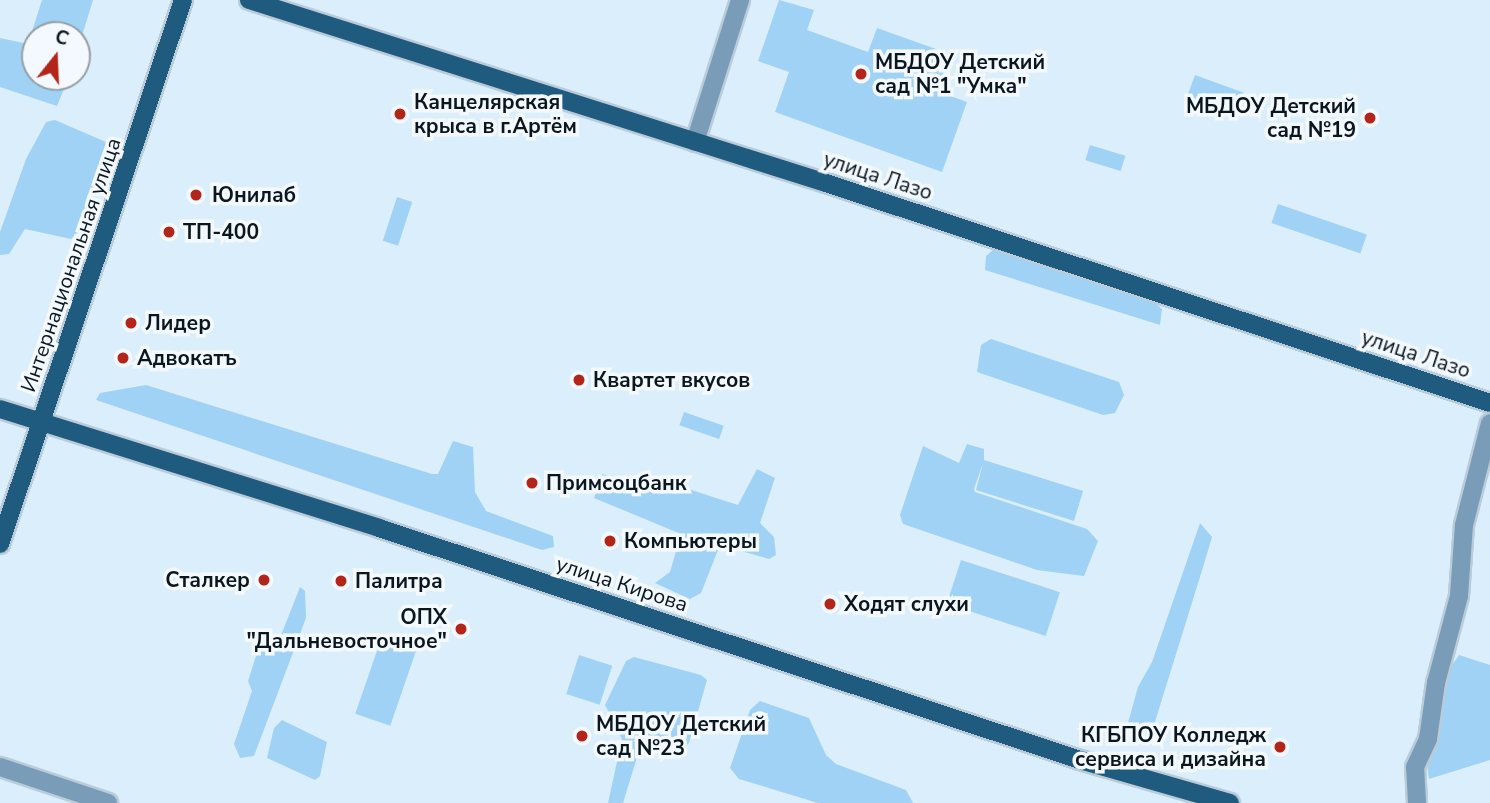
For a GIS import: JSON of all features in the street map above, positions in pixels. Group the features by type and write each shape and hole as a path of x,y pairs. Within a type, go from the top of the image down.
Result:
{"main road":[{"name":"Интернациональная улица","path":"0,544 183,0"},
{"name":"улица Лазо","path":"249,0 695,142 1490,402"},
{"name":"улица Кирова","path":"0,409 379,528 1068,756 1230,803"}],"street":[{"path":"695,142 740,0"},
{"path":"1417,803 1415,767 1428,739 1436,682 1459,596 1464,524 1490,423"},
{"path":"0,767 108,803"}],"shaded area":[{"path":"42,0 93,0 87,21 35,21"},
{"path":"779,0 814,10 807,30 868,52 877,28 950,54 937,91 967,102 942,172 775,112 789,72 758,61"},
{"path":"0,38 21,42 21,91 63,91 57,106 0,87"},
{"path":"1195,75 1244,93 1236,114 1187,97"},
{"path":"55,120 106,142 85,224 71,239 25,229 9,254 0,255 0,232 26,159 46,122"},
{"path":"1090,145 1125,156 1121,171 1085,160"},
{"path":"397,197 412,202 398,246 383,241"},
{"path":"1278,204 1367,235 1360,254 1271,223"},
{"path":"994,249 1155,303 1162,309 1160,325 985,270 986,256"},
{"path":"991,339 1119,382 1124,395 1115,413 1103,415 977,372 981,345"},
{"path":"146,385 432,474 438,474 453,441 473,447 475,492 486,511 553,536 554,547 542,550 96,400 100,393"},
{"path":"684,412 724,426 719,439 679,425"},
{"path":"967,444 984,449 984,460 1083,491 1074,521 976,490 983,463 974,489 975,492 1087,529 1098,541 1084,576 1037,570 903,524 900,515 923,446 959,463"},
{"path":"757,469 775,478 760,523 774,537 776,555 769,559 720,545 701,593 690,599 655,583 670,572 681,534 594,498 602,474 659,492 682,487 738,505"},
{"path":"1200,523 1212,537 1154,725 1151,731 1140,733 1128,723 1138,687 1152,662"},
{"path":"961,560 1060,592 1046,636 947,604"},
{"path":"300,587 305,591 306,618 254,756 240,758 234,744 252,691 248,681 255,659 261,642 278,643"},
{"path":"381,639 416,651 390,726 355,714"},
{"path":"579,655 612,666 600,705 566,694"},
{"path":"1459,655 1490,665 1490,760 1429,779 1427,763 1436,740 1448,671"},
{"path":"634,657 701,675 707,680 689,743 682,749 648,746 638,754 623,803 608,803 622,739 605,705 626,661"},
{"path":"760,701 809,718 826,755 836,764 906,790 913,803 818,803 739,779 730,768 750,710"},
{"path":"282,720 327,742 320,776 315,780 267,758 274,728"}],"place":[{"name":"МБДОУ Детский сад №1 \"Умка\"","path":"861,74"},
{"name":"Канцелярская крыса в г.Артём","path":"400,114"},
{"name":"МБДОУ Детский сад №19","path":"1370,118"},
{"name":"Юнилаб","path":"196,195"},
{"name":"ТП-400","path":"169,232"},
{"name":"Лидер","path":"131,323"},
{"name":"Адвокатъ","path":"123,358"},
{"name":"Квартет вкусов","path":"579,380"},
{"name":"Примсоцбанк","path":"532,483"},
{"name":"Компьютеры","path":"610,541"},
{"name":"Сталкер","path":"264,580"},
{"name":"Палитра","path":"341,581"},
{"name":"Ходят слухи","path":"830,604"},
{"name":"ОПХ \"Дальневосточное\"","path":"461,629"},
{"name":"МБДОУ Детский сад №23","path":"582,736"},
{"name":"КГБПОУ Колледж сервиса и дизайна","path":"1280,747"}]}
